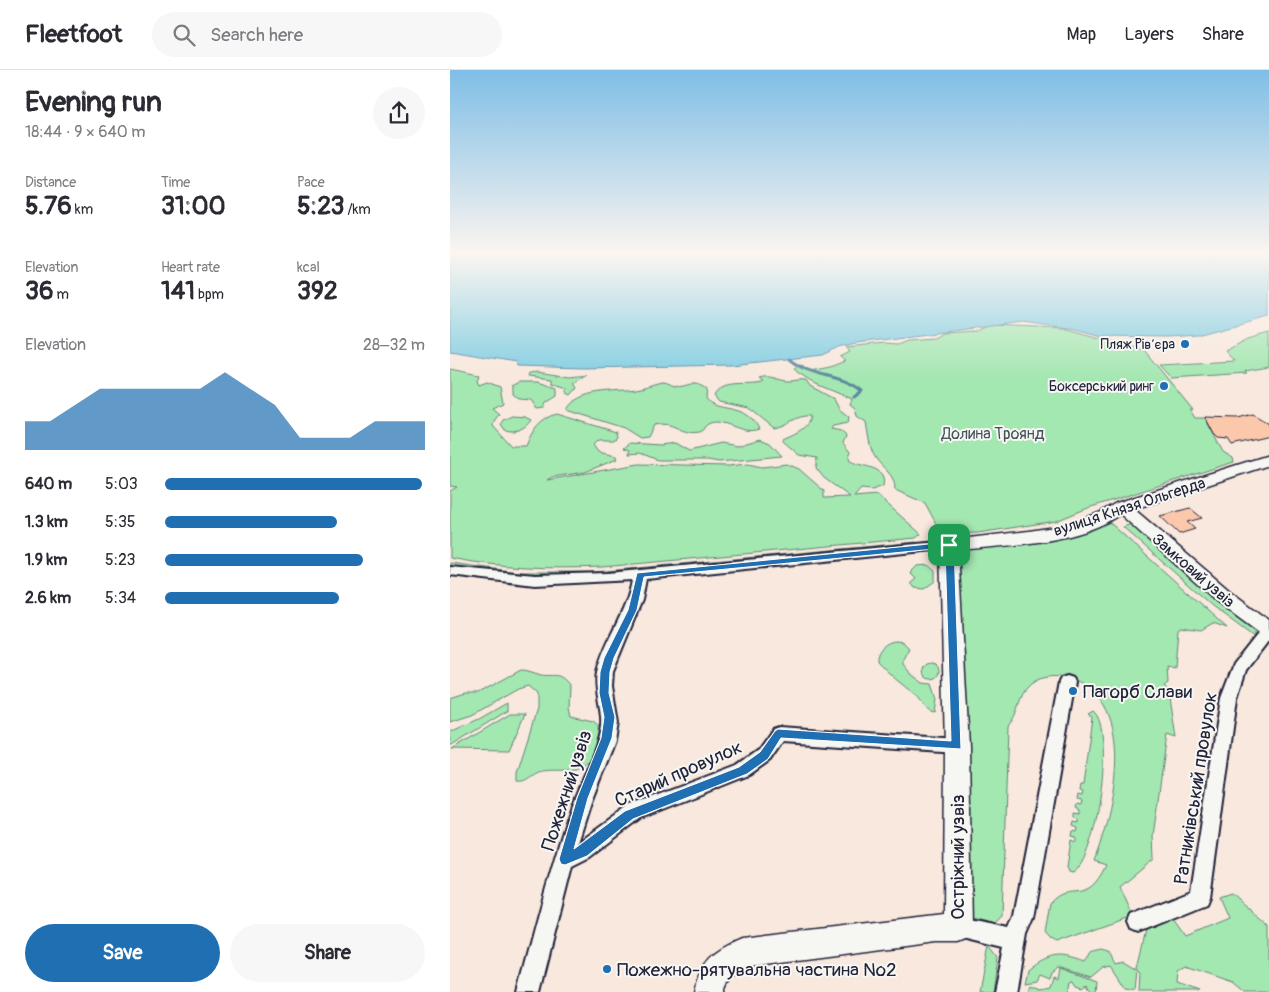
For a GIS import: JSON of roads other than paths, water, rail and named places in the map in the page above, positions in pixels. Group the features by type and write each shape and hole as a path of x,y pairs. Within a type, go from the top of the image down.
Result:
{"street":[{"name":"вулиця Князя Ольгерда","path":"450,571 535,580 640,575 1023,537 1062,530 1106,516 1122,507 1269,460"},
{"name":"Замковий узвіз","path":"1122,507 1223,596 1269,630"},
{"name":"Остріжний узвіз","path":"709,992 712,980 718,969 728,959 740,953 936,928 958,928 957,746 949,545"},
{"name":"Пожежний узвіз","path":"529,992 582,798 607,738 610,717 604,693 605,672 609,658 633,610 640,575"},
{"name":"Ратниківський провулок","path":"1138,922 1200,897 1229,698 1239,668 1269,630"},
{"path":"1006,992 1018,930 1024,918 1067,682"},
{"name":"Старий провулок","path":"565,859 583,852 629,815 743,770 764,755 778,734 957,746"},
{"path":"958,928 1016,940"}],"water":[{"path":"450,295 1269,295 1269,316 1198,335 1166,337 1102,336 1075,329 1023,322 856,343 839,347 823,355 732,365 583,368 517,366 516,362 450,351"}],"waterway":[{"path":"789,359 807,369 844,381 862,391 854,397"}],"place":[{"name":"Пляж Рівʼєра","path":"1185,344"},
{"name":"Боксерський ринг","path":"1164,386"},
{"name":"Пагорб Слави","path":"1073,691"},
{"name":"Пожежно-рятувальна частина №2","path":"607,969"}],"park label":[{"name":"Долина Троянд","path":"993,433"}]}
